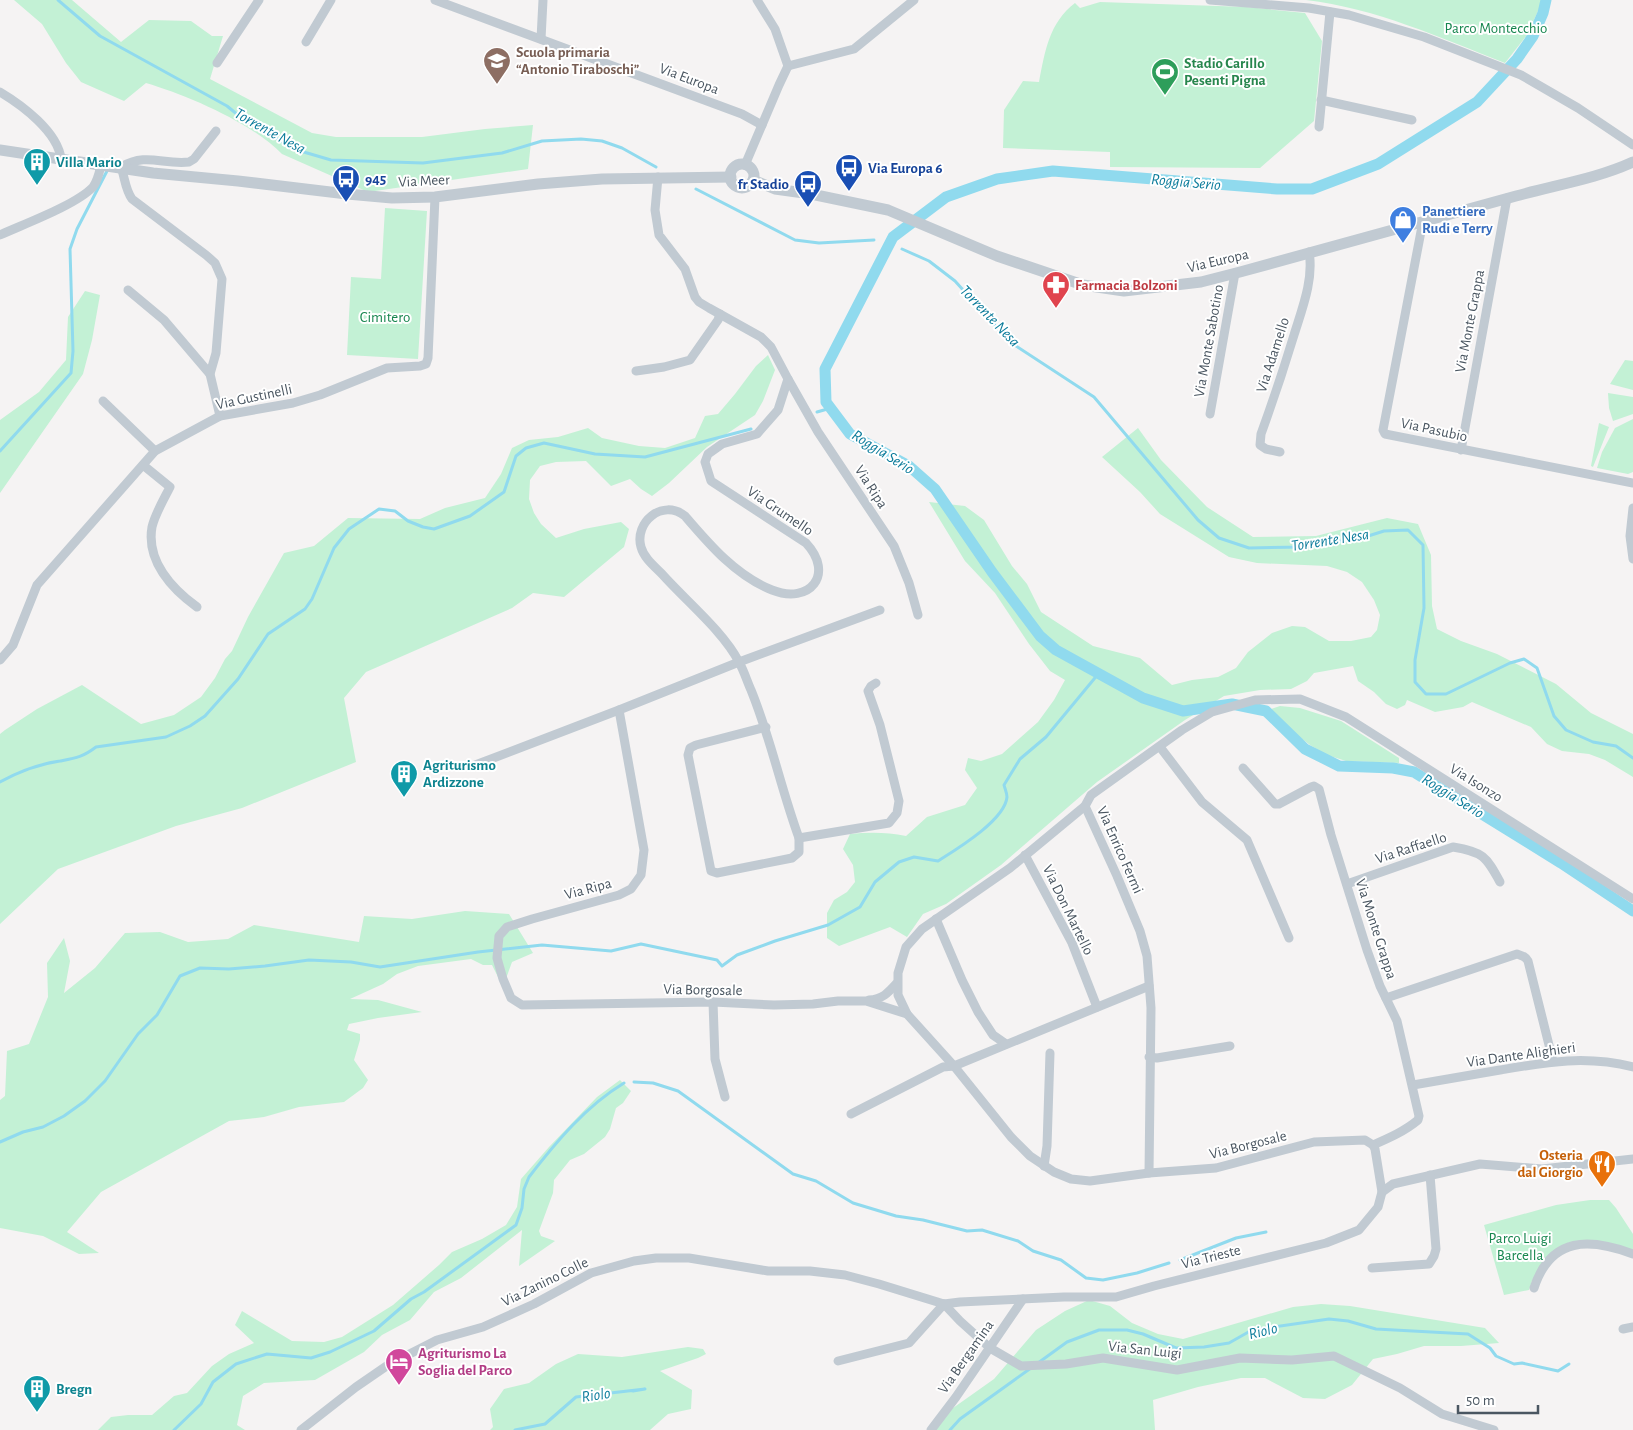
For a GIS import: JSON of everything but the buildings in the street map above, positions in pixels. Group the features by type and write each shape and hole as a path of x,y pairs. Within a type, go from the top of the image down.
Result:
{"street":[{"path":"217,63 260,0"},
{"path":"306,42 331,0"},
{"name":"Via Europa","path":"435,0 742,114 762,125"},
{"path":"541,39 543,0"},
{"path":"745,165 788,66 775,30 757,0"},
{"path":"788,66 854,49 914,0"},
{"path":"1210,0 1309,8 1387,25 1424,37 1521,75 1578,108 1633,145"},
{"path":"1318,127 1330,12"},
{"path":"0,92 23,108 44,127 56,143 61,159"},
{"path":"1321,100 1412,120"},
{"path":"210,374 216,353 218,334 222,287 220,272 215,263 206,255 132,199 126,191 121,167 133,160 189,162 194,159 216,132"},
{"name":"Via Meer","path":"0,150 153,173 392,198 435,197 538,184 658,177 730,177"},
{"name":"Via Europa","path":"753,180 775,189 876,207 906,216 997,256 1056,276 1083,285 1124,291 1201,282 1590,176 1633,162"},
{"path":"0,235 49,214 85,193 94,186 99,176 100,165"},
{"path":"745,165 752,169 754,176 748,186 740,188 734,184 730,177 735,167 745,165"},
{"path":"658,177 655,210 659,234 685,270 699,302 762,337 771,347 788,379"},
{"name":"Via Gustinelli","path":"0,660 13,645 36,584 155,451 220,416 293,403 320,395 387,368 426,364 428,358 435,197"},
{"name":"Via Monte Grappa","path":"1461,450 1507,198"},
{"name":"Via Pasubio","path":"1423,221 1383,430 1385,434 1633,483"},
{"name":"Via Adamello","path":"1280,452 1266,449 1260,444 1261,434 1303,305 1311,260 1309,252"},
{"name":"Via Monte Sabotino","path":"1210,414 1235,273"},
{"path":"128,290 164,320 210,374 220,416"},
{"path":"636,371 664,367 690,360 718,320 720,314"},
{"name":"Via Ripa","path":"788,379 818,432 894,546 909,583 918,616"},
{"name":"Via Grumello","path":"788,379 778,410 757,434 722,444 708,454 705,462 711,481 806,543 815,553 819,568 816,580 807,590 796,594 786,594 772,590 751,579 732,566 679,511 670,508 654,514 648,521 640,539 646,557 718,633 739,662 766,727 790,813 799,838"},
{"path":"102,401 155,451"},
{"path":"143,465 170,488 152,526 152,553 168,581 197,607"},
{"path":"1633,508 1630,536 1633,559"},
{"path":"470,767 739,662 880,610"},
{"path":"766,727 705,742 690,748 688,755 711,871 717,873 792,858 799,852 799,838 889,823 897,813 899,800 880,725 868,691 876,683"},
{"name":"Via Isonzo","path":"1160,747 1182,730 1212,712 1255,700 1300,699 1346,717 1633,899"},
{"name":"Via Ripa","path":"540,1004 522,1005 511,998 497,958 499,936 507,927 532,918 619,895 631,889 641,875 644,850 619,710"},
{"path":"1160,747 1202,802 1247,840 1289,938"},
{"name":"Via Enrico Fermi","path":"1149,1172 1149,986 1147,956 1140,931 1118,876 1085,806 1092,795 1160,747"},
{"name":"Via Monte Grappa","path":"1243,768 1275,804 1279,804 1311,787 1314,786 1319,789 1366,950 1397,1021 1413,1085 1418,1120 1398,1134 1373,1145"},
{"path":"906,1014 898,995 898,973 906,948 922,929 1010,868 1085,806"},
{"name":"Via Raffaello","path":"1347,884 1453,847 1471,850 1485,858 1500,882"},
{"name":"Via Don Martello","path":"1025,855 1072,943 1097,1006"},
{"path":"936,919 978,1012 993,1035 1006,1044"},
{"path":"1386,998 1517,954 1522,955 1528,961 1553,1061"},
{"name":"Via Borgosale","path":"540,1004 713,1002 774,1005 866,1001 879,999 886,995 897,983"},
{"path":"851,1114 943,1067 954,1066 1149,986"},
{"name":"Via Borgosale","path":"866,1001 906,1014 954,1066 1011,1137 1030,1156 1044,1166 1070,1179 1090,1181 1149,1172 1216,1168 1314,1142 1365,1140 1373,1145"},
{"path":"713,1002 714,1059 725,1097"},
{"path":"1149,1057 1157,1058 1230,1046"},
{"path":"1044,1166 1047,1146 1050,1053"},
{"name":"Via Dante Alighieri","path":"1413,1085 1553,1061 1601,1061 1633,1067"},
{"path":"1373,1145 1382,1192 1393,1184 1480,1164 1542,1169 1633,1159"},
{"path":"1372,1268 1429,1264 1433,1260 1436,1249 1430,1175"},
{"name":"Via Trieste","path":"1023,1299 1116,1297 1326,1243 1359,1230 1378,1208 1382,1192"},
{"path":"1534,1288 1538,1276 1544,1267 1552,1258 1568,1246 1590,1244 1633,1254"},
{"name":"Via Zanino Colle","path":"302,1430 356,1387 396,1361 437,1340 483,1326 534,1304 591,1273 634,1261 656,1258 689,1258 768,1271 810,1271 845,1275 944,1304 1023,1299"},
{"name":"Via Bergamina","path":"931,1430 1023,1299"},
{"path":"838,1361 908,1343 944,1304"},
{"name":"Via Zanino Colle","path":"944,1304 990,1348"},
{"path":"1623,1329 1633,1327"},
{"name":"Via San Luigi","path":"990,1348 1024,1366 1066,1364 1103,1358 1177,1370 1240,1358 1292,1360 1334,1356 1400,1388 1442,1414 1494,1430"}],"green space":[{"path":"14,0 72,0 121,42 149,20 191,21 212,36 223,36 210,79 312,133 336,137 422,137 533,125 528,169 368,192 282,154 237,121 218,111 162,88 146,83 124,101 81,82 66,63 42,24"},
{"name":"Parco Montecchio","path":"1306,0 1543,0 1527,35 1505,63 1432,34 1382,17 1332,4"},
{"name":"Stadio Carillo Pesenti Pigna","path":"1100,2 1247,7 1305,13 1322,41 1314,121 1260,168 1110,167 1110,152 1003,148 1004,110 1023,81 1039,82 1046,49 1059,19 1075,3 1080,8"},
{"name":"Cimitero","path":"385,208 427,211 418,359 347,355 351,277 381,279"},
{"path":"85,291 100,295 92,340 83,374 0,493 0,420 39,392 66,360 68,317"},
{"path":"768,355 775,370 763,401 755,415 707,447 669,483 652,496 630,479 611,486 586,461 556,462 540,466 530,480 529,499 534,513 541,524 556,538 584,529 621,522 629,529 624,547 564,597 533,593 512,608 366,672 344,698 356,762 242,808 176,826 58,869 0,924 0,734 5,730 37,709 82,685 141,724 174,715 201,697 215,678 225,659 232,651 248,617 284,553 314,546 348,518 420,519 445,508 485,498 501,474 512,448 529,440 558,437 588,428 602,438 639,446 665,448 695,438 705,416 718,414 756,366"},
{"path":"1625,360 1633,361 1633,390 1610,384"},
{"path":"1608,393 1633,397 1633,414 1613,421 1609,408"},
{"path":"1633,419 1633,472 1628,474 1597,468 1602,452 1615,428"},
{"path":"1599,423 1609,427 1593,467 1591,466"},
{"path":"1138,428 1161,460 1207,507 1253,537 1316,536 1387,518 1418,524 1431,555 1432,606 1437,629 1461,641 1497,654 1556,684 1591,713 1633,734 1633,777 1605,760 1589,754 1562,751 1547,744 1531,727 1472,702 1463,707 1435,712 1407,700 1405,705 1397,709 1386,704 1374,692 1358,681 1353,666 1314,673 1307,681 1291,689 1260,690 1224,696 1185,720 1097,782 1001,865 946,904 923,914 907,937 890,927 839,946 827,938 827,913 834,900 847,892 855,882 853,865 843,849 850,834 878,833 906,836 927,817 965,805 977,788 965,770 968,758 981,761 1002,754 1038,722 1054,700 1065,680 1050,671 1029,644 995,593 965,561 929,502 965,506 984,520 1012,566 1027,584 1041,612 1093,646 1140,658 1172,685 1218,677 1236,668 1248,652 1272,633 1292,626 1305,627 1329,641 1351,641 1371,637 1377,630 1380,615 1374,600 1362,582 1347,572 1327,566 1257,563 1229,557 1160,514 1140,492 1102,457"},
{"path":"1280,706 1300,708 1341,721 1399,758 1399,763 1346,761 1327,755 1285,726 1271,709"},
{"path":"465,911 509,914 533,953 512,962 503,987 492,965 483,965 471,959 418,966 397,974 383,984 350,999 378,1000 422,1012 349,1024 347,1030 360,1034 354,1060 368,1080 363,1088 344,1102 299,1107 264,1117 229,1121 101,1192 67,1232 99,1253 79,1254 43,1236 0,1228 0,1100 5,1096 7,1051 29,1044 48,997 47,963 64,938 70,961 64,993 95,968 125,933 160,932 188,942 228,939 254,925 359,942 364,916 412,919"},
{"path":"620,1080 631,1091 623,1103 616,1108 610,1129 605,1137 584,1154 570,1160 554,1180 553,1193 539,1231 541,1236 555,1241 519,1266 522,1230 461,1278 434,1292 410,1320 382,1335 364,1352 315,1380 264,1383 243,1396 237,1425 245,1430 98,1430 111,1417 152,1415 174,1396 187,1393 212,1366 229,1354 254,1343 235,1325 242,1311 292,1341 324,1342 342,1337 393,1305 452,1252 482,1239 506,1225 517,1207 521,1179 597,1097"},
{"name":"Parco Luigi Barcella","path":"1590,1200 1609,1200 1616,1208 1633,1234 1633,1250 1587,1241 1570,1242 1555,1251 1532,1281 1529,1290 1504,1295 1484,1225 1556,1205"},
{"path":"1089,1300 1110,1306 1132,1323 1158,1334 1183,1339 1293,1307 1321,1304 1350,1306 1485,1328 1499,1343 1424,1346 1373,1359 1352,1385 1325,1399 1303,1398 1265,1378 1241,1378 1198,1387 1153,1400 1155,1430 935,1430 946,1413 994,1379 1036,1330 1065,1311"},
{"path":"688,1347 703,1349 706,1354 660,1371 692,1390 691,1409 668,1414 650,1430 490,1430 493,1427 490,1409 504,1389 529,1383 556,1364 578,1354 622,1357"}],"waterway":[{"name":"Torrente Nesa","path":"58,0 100,36 227,106 244,120 297,150 331,160 423,163 502,153 542,141 581,139 602,141 622,148 656,167"},
{"name":"Roggia Serio","path":"1546,0 1543,13 1533,36 1517,59 1477,102 1378,164 1312,189 1277,189 1053,171 997,179 946,197 893,237 825,369 826,402 850,434 909,466 935,489 992,572 1040,636 1056,650 1143,698 1183,711 1232,704 1266,711 1305,749 1339,766 1393,768 1414,772 1561,863 1633,911"},
{"path":"0,451 71,373 73,351 70,249 77,229 107,171"},
{"name":"Torrente Nesa","path":"696,189 795,240 819,243 874,240"},
{"name":"Torrente Nesa","path":"902,249 929,261 955,281 1010,342 1094,397 1198,520 1219,538 1249,548 1304,547 1365,537 1384,531 1408,530 1423,545 1424,608 1415,660 1415,682 1426,694 1446,694 1510,663 1524,659 1537,668 1554,716 1566,730 1593,742 1616,746 1633,758"},
{"path":"817,412 831,408"},
{"path":"0,782 37,766 79,757 96,747 166,737 190,726 205,716 238,679 268,634 305,609 312,599 334,548 349,529 379,509 395,511 408,521 434,529 470,516 504,492 516,456 526,448 544,443 595,454 645,457 751,429"},
{"path":"0,1142 23,1132 43,1127 64,1116 85,1101 105,1081 138,1034 157,1015 180,976 200,968 229,969 309,960 351,962 380,967 478,952 542,945 611,951 641,944 717,960 722,966 737,955 828,925 860,907 875,882 899,862 914,857 938,861 968,842 989,824 1004,806 1007,797 1004,785 1020,759 1046,737 1099,673"},
{"path":"634,1082 653,1083 678,1091 793,1174 816,1181 853,1203 896,1216 923,1220 967,1231 982,1230 1018,1241 1033,1251 1061,1260 1086,1278 1103,1280 1137,1273 1169,1263"},
{"path":"174,1430 201,1404 213,1382 236,1364 267,1354 311,1358 330,1352 374,1331 411,1299 424,1292 516,1225 522,1208 524,1189 529,1177 572,1125 597,1102 624,1083"},
{"path":"1180,1260 1236,1238 1266,1232"},
{"name":"Riolo","path":"1038,1363 1067,1342 1099,1330 1127,1330 1143,1334 1176,1348 1204,1347 1229,1343 1252,1330 1329,1319 1348,1321 1376,1329 1468,1334 1490,1348 1496,1356 1514,1364 1522,1363 1558,1371 1569,1364"},
{"name":"Riolo","path":"950,1430 960,1419 1031,1368"},
{"name":"Riolo","path":"515,1430 545,1424 576,1397 645,1389 633,1391"}],"place":[{"name":"Scuola primaria “Antonio Tiraboschi”","path":"497,85"},
{"name":"Stadio Carillo Pesenti Pigna","path":"1165,96"},
{"name":"Villa Mario","path":"37,186"},
{"name":"Via Europa 6","path":"849,192"},
{"name":"945","path":"346,203"},
{"name":"fr Stadio","path":"808,208"},
{"name":"Panettiere Rudi e Terry","path":"1403,244"},
{"name":"Farmacia Bolzoni","path":"1056,309"},
{"name":"Agriturismo Ardizzone","path":"404,798"},
{"name":"Osteria dal Giorgio","path":"1602,1188"},
{"name":"Agriturismo La Soglia del Parco","path":"399,1386"},
{"name":"Bregn","path":"37,1413"}]}
